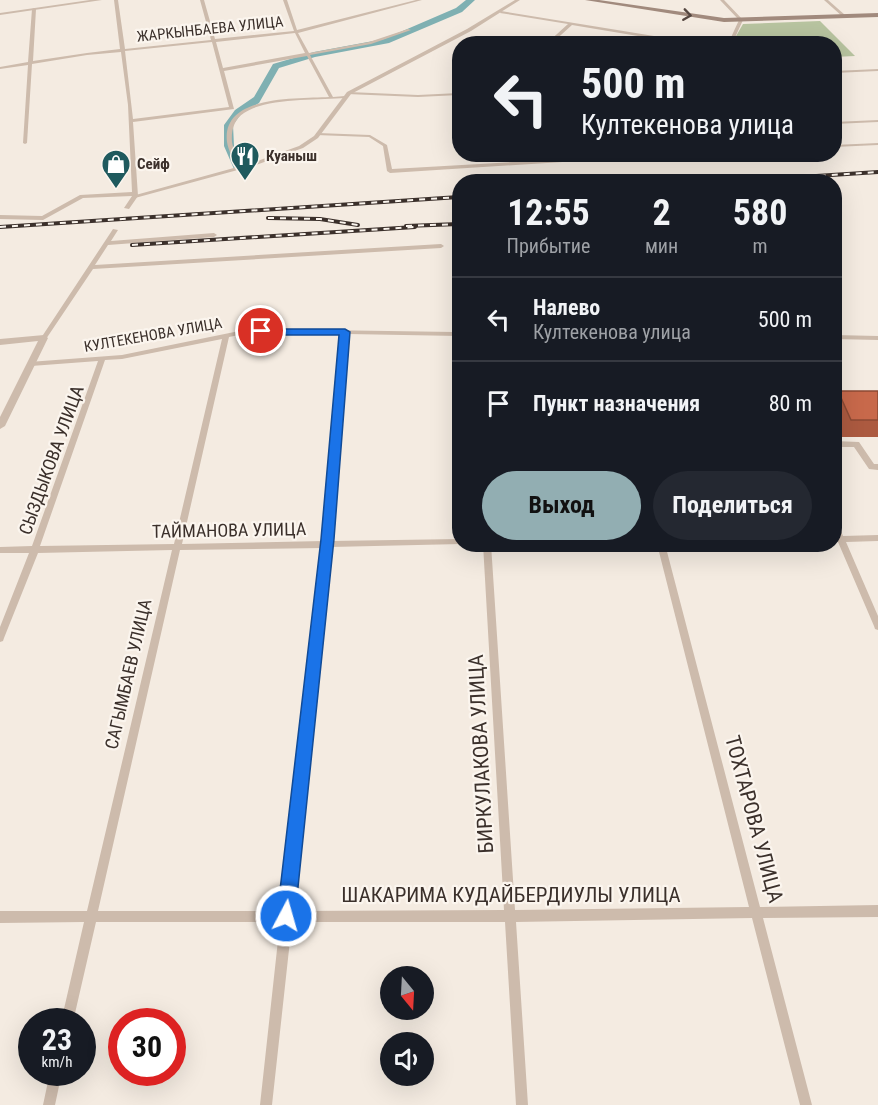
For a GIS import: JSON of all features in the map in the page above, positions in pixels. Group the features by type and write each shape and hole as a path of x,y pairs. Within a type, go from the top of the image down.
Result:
{"main road":[{"path":"588,0 724,20 878,15"}],"street":[{"path":"0,14 100,0"},
{"path":"116,0 130,121 135,195 127,208"},
{"path":"130,121 231,108 202,0"},
{"path":"285,0 296,32 332,97"},
{"name":"ЖАРКЫНБАЕВА УЛИЦА","path":"0,68 122,50 296,32 420,0"},
{"path":"456,36 501,12 517,0"},
{"path":"722,0 741,20 734,36"},
{"path":"826,0 843,16"},
{"path":"25,143 34,9"},
{"path":"501,12 646,36"},
{"path":"558,36 572,24"},
{"path":"221,70 370,43 409,30"},
{"path":"0,217 46,218 82,196 135,195 240,168 294,151 318,134 347,95 452,38"},
{"path":"842,72 878,70"},
{"path":"240,168 230,150 228,134 232,118 242,111 263,103 323,100 347,95 452,94"},
{"path":"842,123 878,121"},
{"path":"318,134 376,137 385,145 390,171 546,162"},
{"path":"842,146 878,144"},
{"path":"0,426 44,338 115,230"},
{"path":"107,243 214,235"},
{"path":"91,267 441,246"},
{"name":"КУЛТЕКЕНОВА УЛИЦА","path":"31,364 102,359 249,331 452,334"},
{"path":"266,1105 327,544 345,332"},
{"name":"САГЫМБАЕВ УЛИЦА","path":"70,1008 89,917 226,335"},
{"path":"842,337 878,338"},
{"path":"0,342 44,338"},
{"name":"СЫЗДЫКОВА УЛИЦА","path":"0,638 35,549 102,359"},
{"path":"842,444 856,444 872,467 878,468"},
{"path":"842,538 878,538"},
{"name":"ТАЙМАНОВА УЛИЦА","path":"0,550 452,542"},
{"path":"842,549 878,626"},
{"name":"БИРКУЛАКОВА УЛИЦА","path":"487,552 522,1105"},
{"name":"ТОХТАРОВА УЛИЦА","path":"663,552 806,1105"},
{"name":"ШАКАРИМА КУДАЙБЕРДИУЛЫ УЛИЦА","path":"0,917 510,916 878,911"},
{"path":"49,1105 53,1086"}],"green space":[{"path":"820,21 835,36 736,36 743,24"},
{"path":"842,43 855,56 842,57"}],"building":[{"path":"842,391 878,391 878,420 851,420 842,400"}],"waterway":[{"path":"238,167 227,139 229,125 238,112 257,99 276,66 314,55 386,41 459,10 471,0"}],"railway":[{"path":"842,174 878,172"},
{"path":"0,227 452,197"},
{"path":"268,218 320,219 358,225"},
{"path":"406,226 452,224"},
{"path":"132,245 415,227"}],"place":[{"name":"Куаныш","path":"245,182"},
{"name":"Сейф","path":"116,190"}],"route":[{"path":"261,331 345,332 328,539 286,916"}]}
